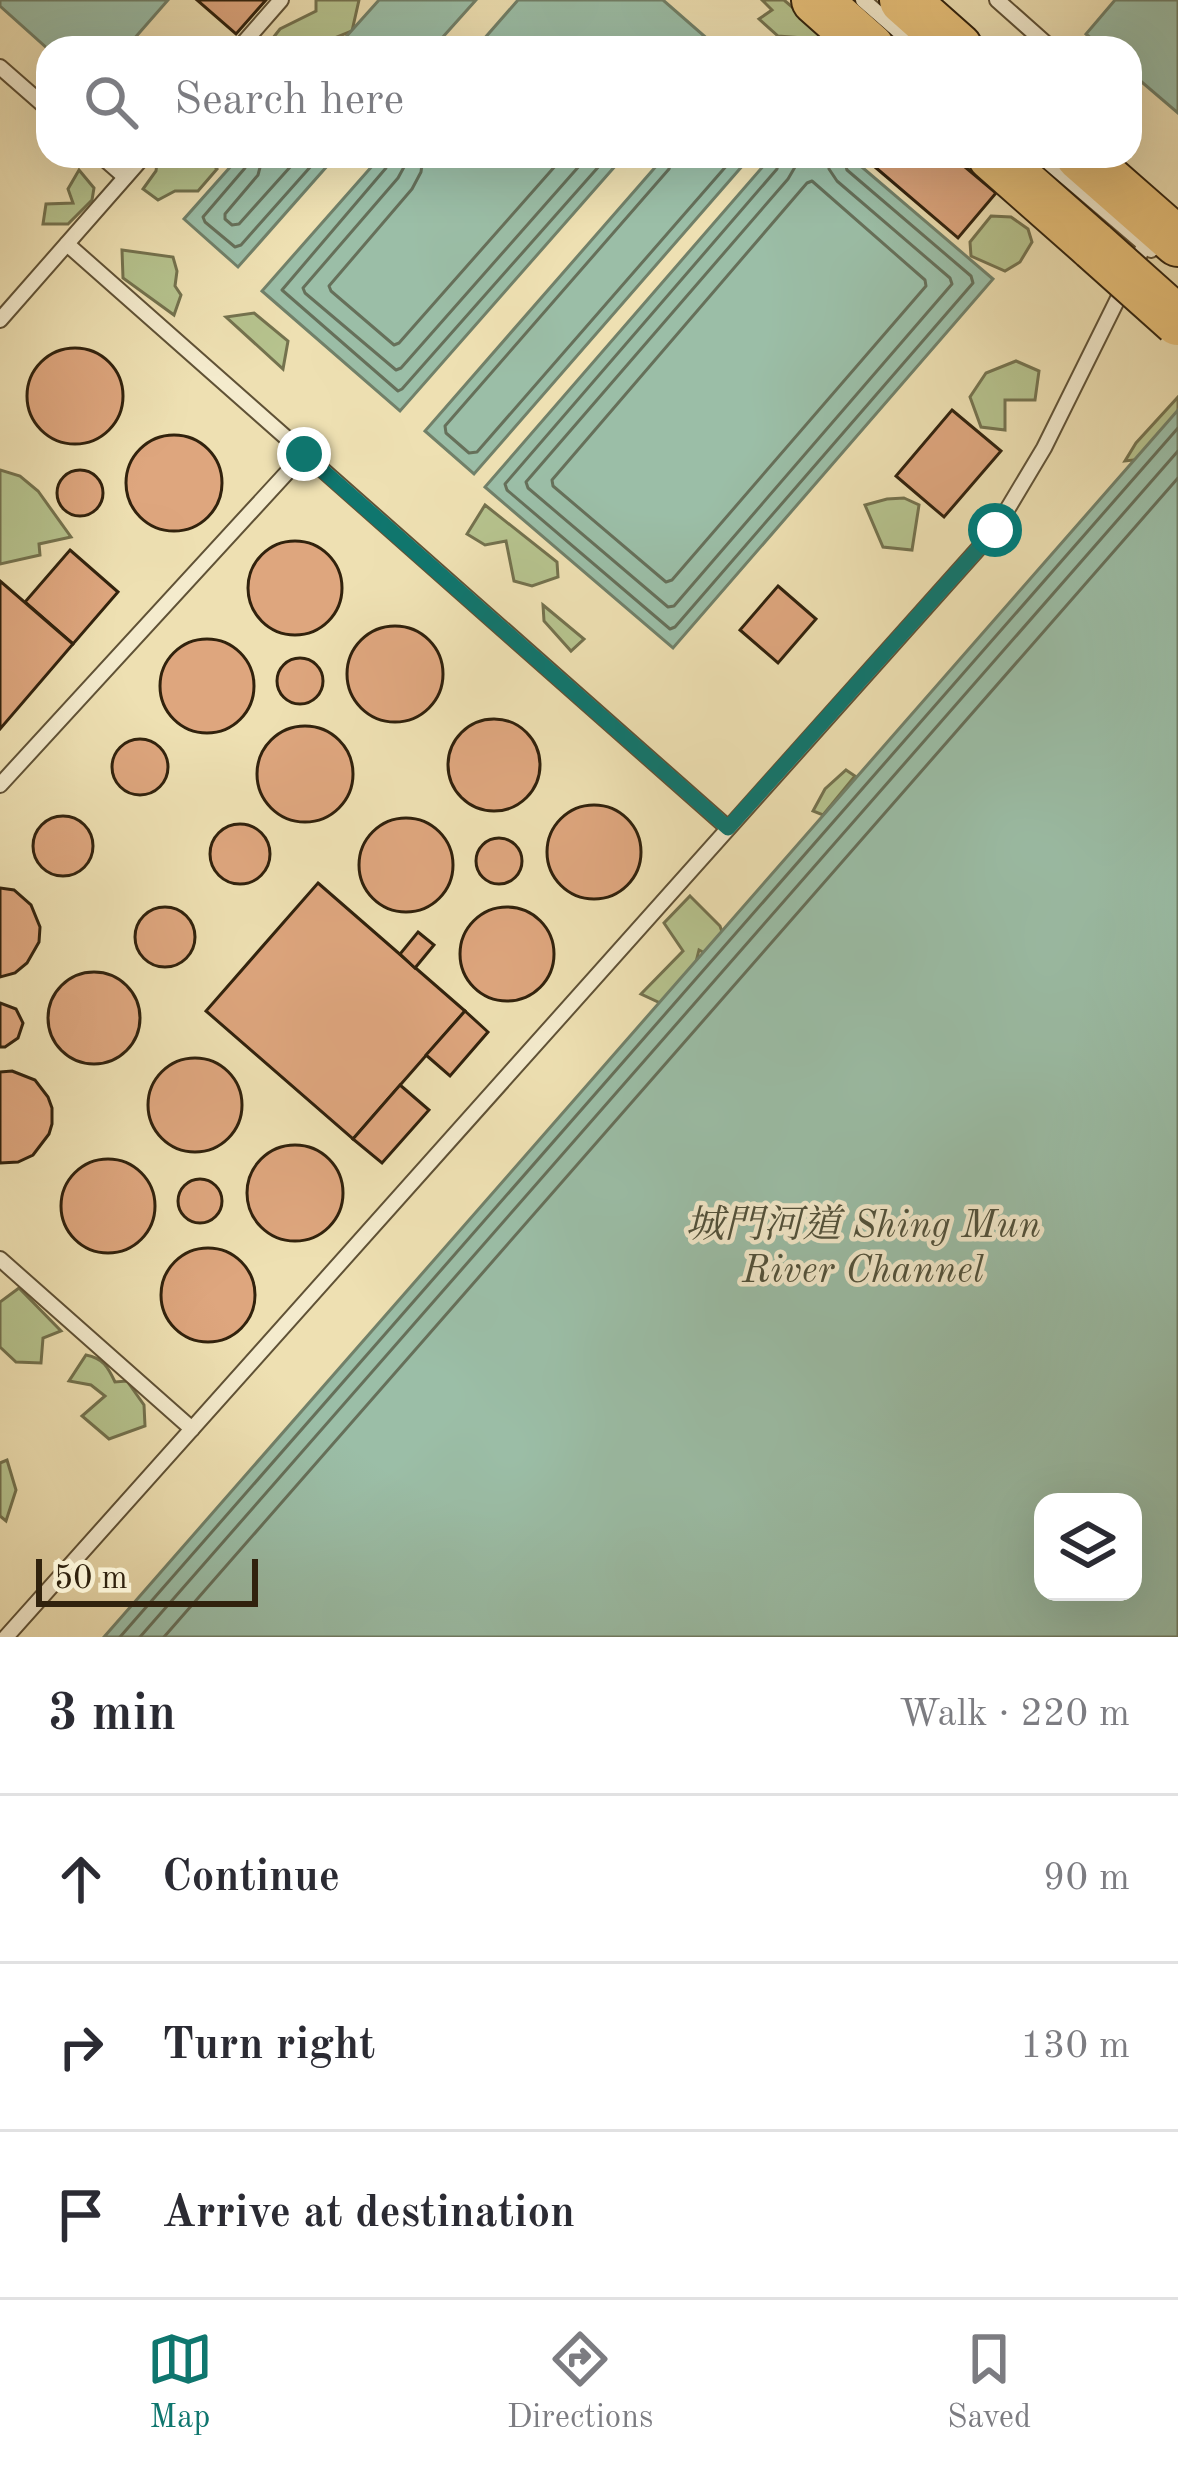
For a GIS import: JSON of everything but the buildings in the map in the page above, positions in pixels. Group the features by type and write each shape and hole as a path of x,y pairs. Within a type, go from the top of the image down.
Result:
{"highway":[{"path":"815,0 856,36"},
{"path":"904,0 944,36"},
{"path":"1006,168 1178,321"},
{"path":"1070,168 1163,249"}],"lane":[{"path":"248,36 280,0"},
{"path":"863,0 904,36"},
{"path":"998,0 1038,36"},
{"path":"0,67 36,98"},
{"path":"115,168 125,177"},
{"path":"0,320 133,168"},
{"path":"67,244 728,828"},
{"path":"6,1637 995,530 1163,249"},
{"path":"0,785 304,454"},
{"path":"0,1259 192,1429"}],"shaded area":[{"path":"316,0 359,0 352,31 340,36 274,36 280,29 316,11"},
{"path":"762,0 784,0 826,36 778,36 759,19 772,10"},
{"path":"217,169 198,191 175,191 158,200 143,189 156,171"},
{"path":"79,170 94,188 92,200 68,224 43,224 46,204 73,203 68,189"},
{"path":"991,216 1011,217 1028,229 1032,242 1020,262 1005,271 971,256 970,242"},
{"path":"122,250 173,257 175,286 181,295 174,315 123,278"},
{"path":"254,313 288,341 283,369 226,317"},
{"path":"1016,361 1039,371 1035,400 1005,400 1005,430 981,427 970,397 986,373"},
{"path":"1178,397 1178,455 1125,461 1136,443"},
{"path":"0,470 20,476 38,491 71,537 39,544 40,555 0,564"},
{"path":"904,498 919,505 912,550 883,547 865,505"},
{"path":"485,505 557,562 558,577 532,586 514,581 506,541 485,545 467,534"},
{"path":"543,605 584,639 571,651 544,621"},
{"path":"846,770 855,776 823,815 813,811 825,789"},
{"path":"690,896 720,926 728,949 717,960 699,950 688,994 671,1008 641,994 683,951 664,923"},
{"path":"19,1288 61,1331 43,1338 41,1363 16,1362 0,1347 0,1302"},
{"path":"86,1355 104,1364 115,1382 127,1381 144,1405 145,1426 109,1439 82,1416 105,1396 91,1385 69,1381"},
{"path":"7,1460 16,1490 6,1521 0,1516 0,1463"}],"water":[{"path":"0,0 168,0 136,36 36,38 0,6"},
{"path":"379,0 476,0 444,36 347,36"},
{"path":"518,0 663,0 704,36 486,36"},
{"path":"1115,0 1178,0 1178,113 1142,82 1142,36 1086,34"},
{"path":"229,168 325,168 238,267 184,219"},
{"path":"370,168 613,168 400,411 262,291"},
{"path":"655,168 741,168 474,474 425,431"},
{"path":"762,168 863,168 993,279 673,648 485,487"},
{"name":"城門河道 Shing Mun River Channel","path":"1178,410 1178,1637 104,1637"}],"route":[{"path":"304,454 728,828 995,530"}]}
